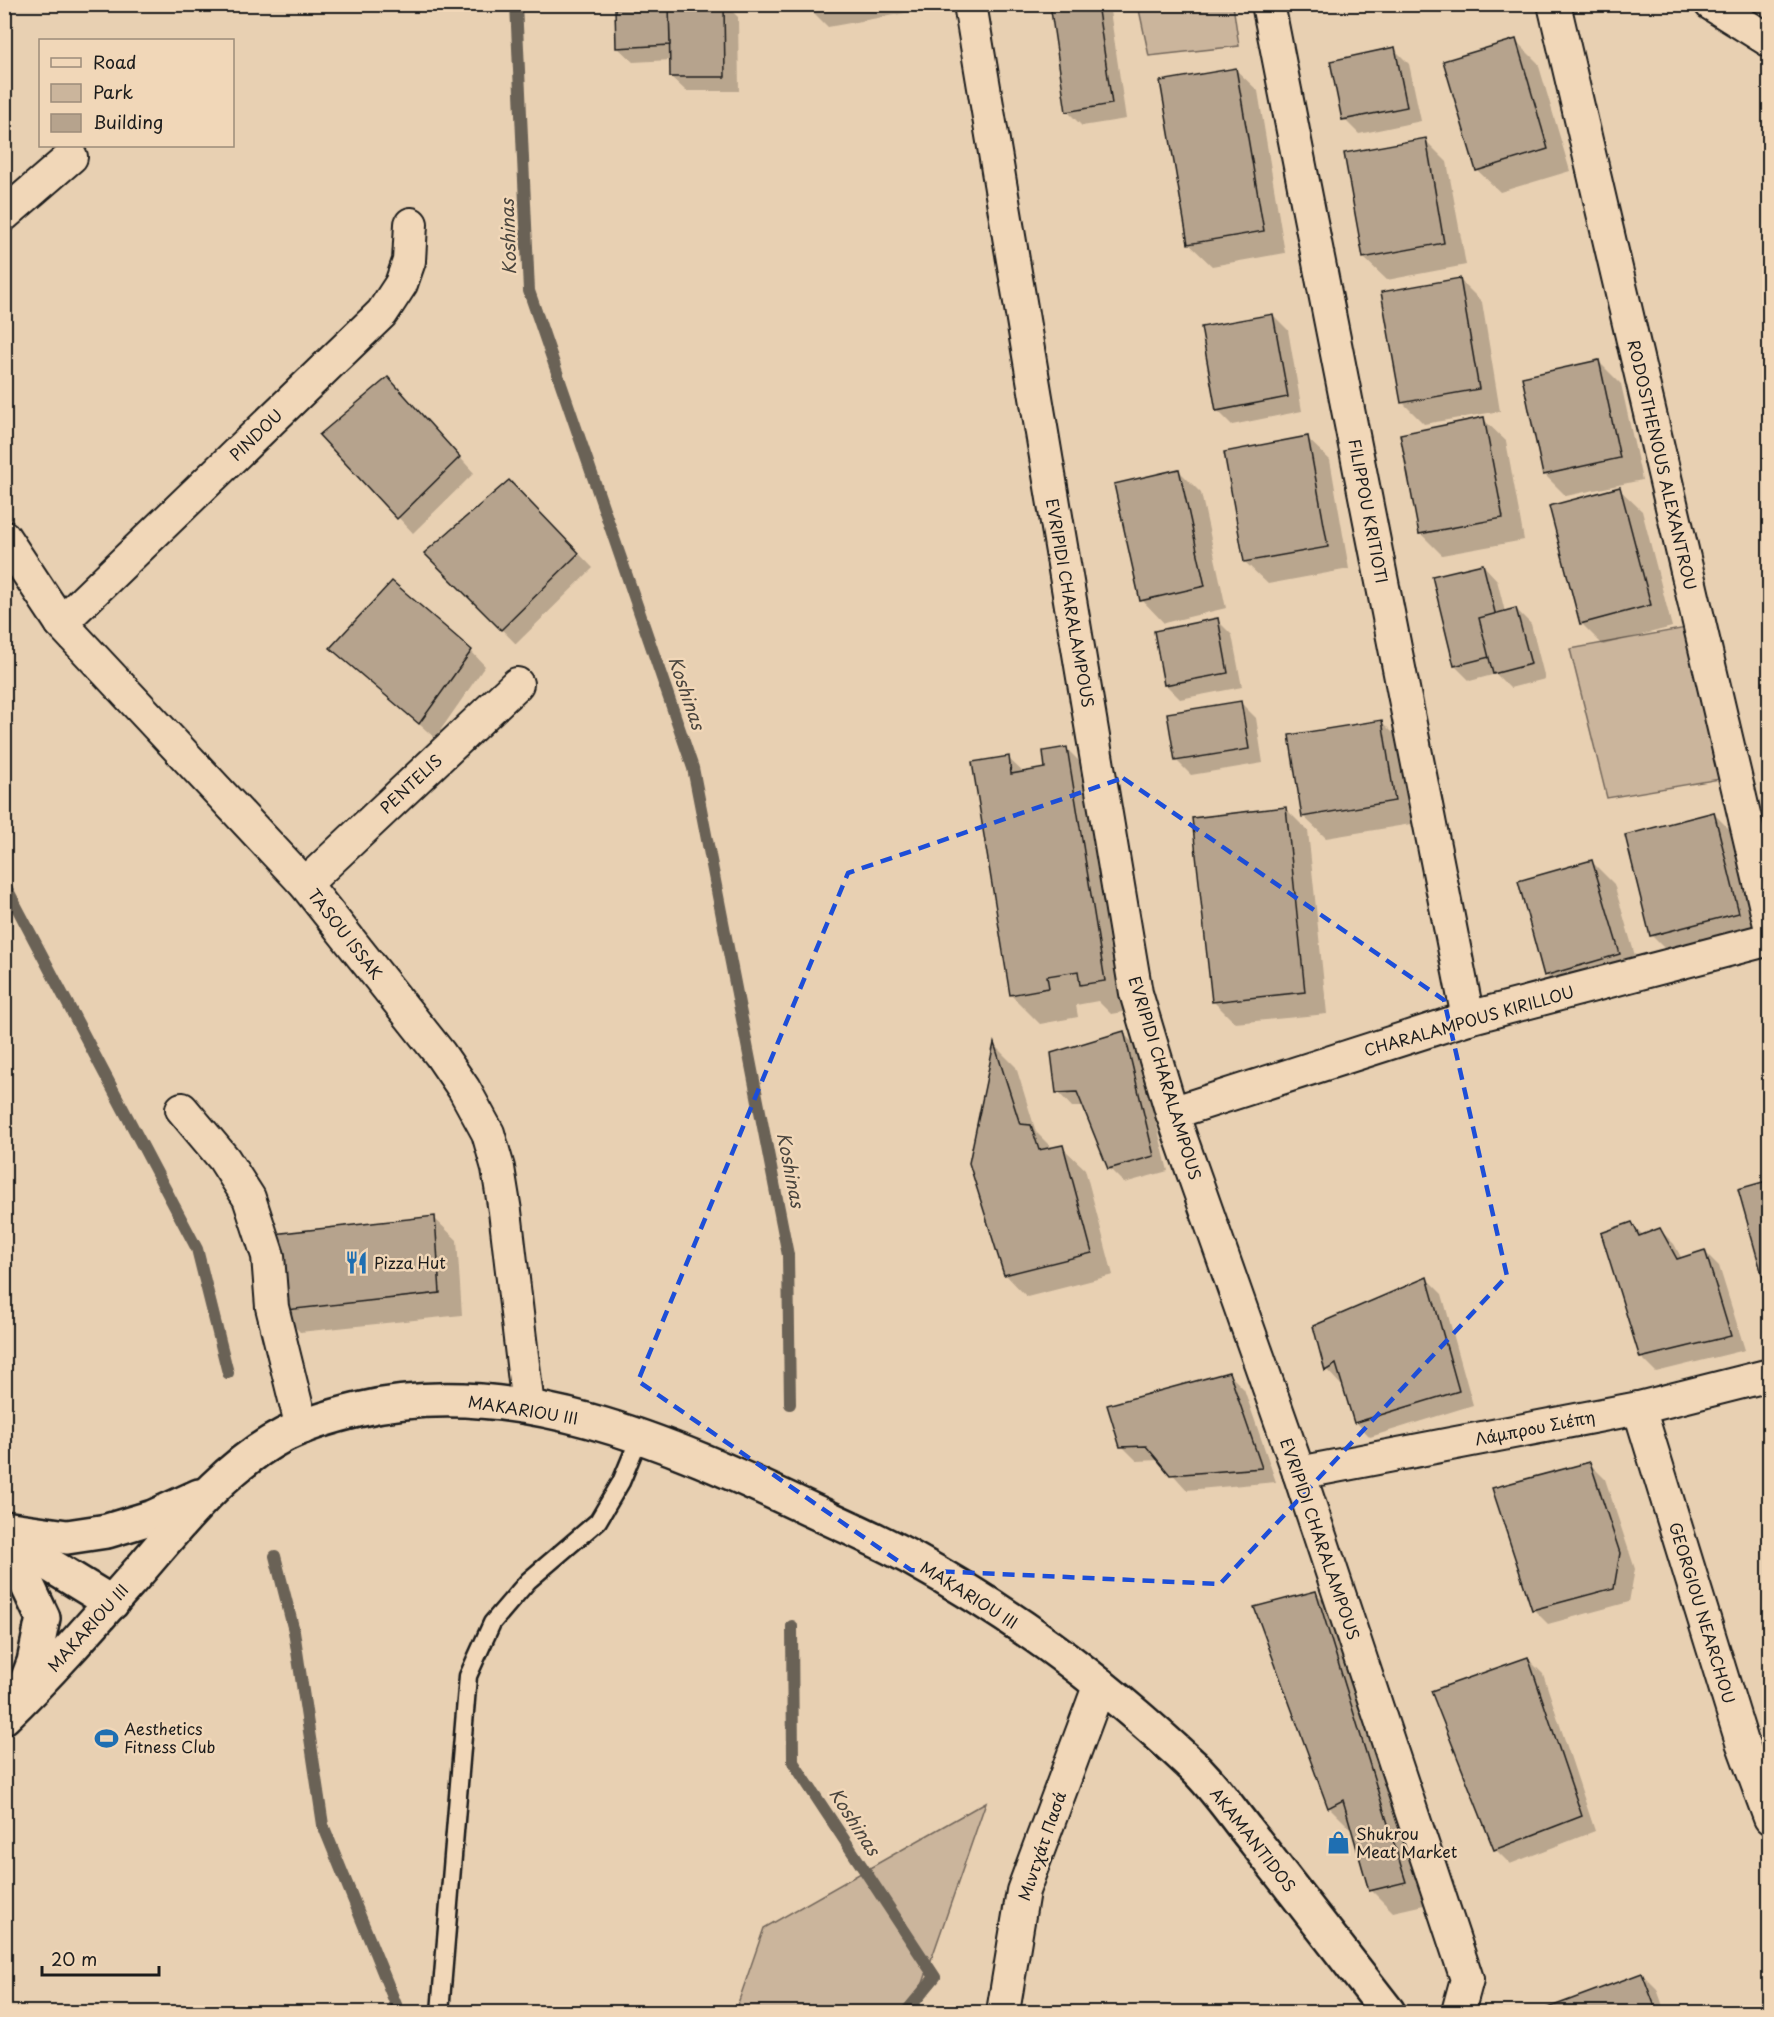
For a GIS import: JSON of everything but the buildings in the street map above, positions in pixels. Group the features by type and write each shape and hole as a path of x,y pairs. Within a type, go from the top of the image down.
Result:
{"main road":[{"name":"MAKARIOU III","path":"11,1711 111,1603 208,1492 244,1461 284,1435 329,1417 413,1400 454,1399 528,1407 599,1423 640,1436 753,1483 907,1556 985,1603 1100,1684"},
{"path":"4,1528 67,1537 106,1531 153,1517 208,1492"},
{"path":"4,1537 111,1603"},
{"path":"4,1552 26,1580 43,1618 34,1662 11,1711"},
{"name":"AKAMANTIDOS","path":"1100,1684 1199,1771 1388,2013"}],"street":[{"name":"EVRIPIDI CHARALAMPOUS","path":"970,4 1136,993 1172,1113 1299,1473 1467,1979 1458,2013"},
{"name":"FILIPPOU KRITIOTI","path":"1268,4 1468,1018"},
{"name":"RODOSTHENOUS ALEXANTROU","path":"1554,4 1770,925"},
{"path":"1711,4 1770,41"},
{"path":"4,215 71,157"},
{"name":"PINDOU","path":"62,623 382,313 401,284 409,261 411,224"},
{"name":"TASOU ISSAK","path":"4,537 62,623 305,884 440,1054 464,1089 488,1133 498,1168 528,1407"},
{"name":"PENTELIS","path":"305,884 517,684"},
{"name":"CHARALAMPOUS KIRILLOU","path":"1172,1113 1468,1018 1770,939"},
{"path":"182,1109 224,1160 249,1198 268,1256 272,1307 302,1428"},
{"name":"Λάμπρου Σιέπη","path":"1299,1473 1639,1408 1770,1375"},
{"name":"GEORGIOU NEARCHOU","path":"1639,1408 1742,1742 1770,1818"},
{"name":"Μιντχάτ Πασά","path":"1003,2013 1023,1891 1100,1684"}],"lane":[{"path":"440,2013 468,1676 492,1623 528,1581 598,1521 621,1482 640,1436"}],"highlighted area":[{"path":"1123,778 1444,1000 1507,1276 1220,1584 911,1570 638,1381 848,873"}],"green space":[{"path":"1138,5 1233,5 1239,46 1149,56"},
{"path":"1686,628 1720,779 1607,798 1570,649"},
{"path":"986,1802 913,2012 735,2012 764,1928"}],"waterway":[{"name":"Koshinas","path":"516,4 529,291 693,768 788,1255 790,1404"},
{"path":"4,883 197,1249 228,1373"},
{"path":"275,1556 294,1631 323,1825 399,2012"},
{"name":"Koshinas","path":"792,1626 793,1762 935,1977 906,2012"}],"place":[{"name":"Pizza Hut","path":"356,1263"},
{"name":"Aesthetics Fitness Club","path":"106,1738"},
{"name":"Shukrou Meat Market","path":"1338,1843"}]}
